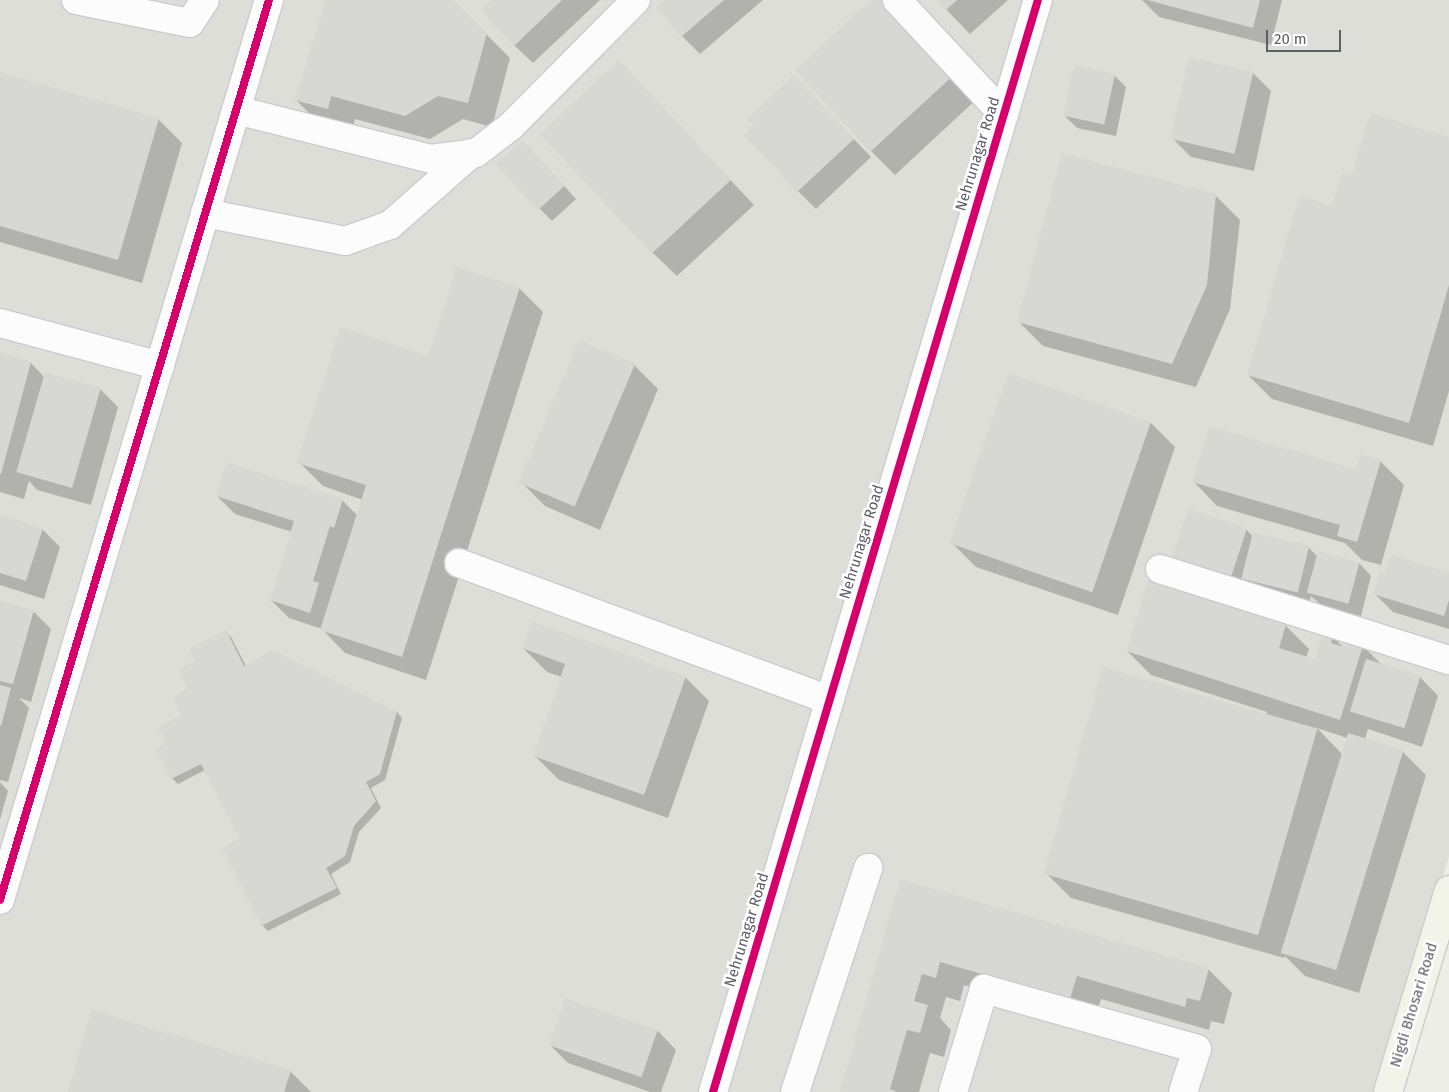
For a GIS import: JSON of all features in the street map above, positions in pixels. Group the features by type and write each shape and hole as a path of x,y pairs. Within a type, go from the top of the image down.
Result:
{"main road":[{"name":"Nigdi Bhosari Road","path":"1388,1092 1449,890"}],"street":[{"path":"76,0 190,23 205,0"},
{"path":"0,900 269,0"},
{"path":"236,110 431,159 472,152 476,153 506,130 636,0"},
{"path":"897,0 1004,114"},
{"name":"Nehrunagar Road","path":"713,1092 1038,0"},
{"path":"205,213 345,241 390,225 472,152"},
{"path":"0,323 160,366"},
{"path":"459,562 830,700"},
{"path":"1160,569 1449,660"},
{"path":"795,1092 868,868"},
{"path":"953,1092 984,989 1196,1049 1183,1092"}],"shaded area":[{"path":"0,0 1449,0 1449,856 1377,1092 0,1092"}],"building":[{"path":"326,0 454,0 487,33 468,103 438,96 405,116 331,96 328,109 294,100"},
{"path":"491,0 562,0 514,46 481,10"},
{"path":"664,0 724,0 681,37 656,7"},
{"path":"871,0 889,0 956,73 870,152 795,70"},
{"path":"935,0 957,0 945,11"},
{"path":"1147,0 1260,0 1253,28"},
{"path":"1189,57 1253,72 1234,154 1170,139"},
{"path":"619,60 731,180 652,254 540,134"},
{"path":"1074,65 1115,74 1104,125 1063,116"},
{"path":"0,72 159,118 118,260 0,226"},
{"path":"794,75 854,139 797,192 744,135 754,126 747,119"},
{"path":"1370,113 1449,137 1449,285 1409,423 1247,375 1299,196 1332,205 1342,173 1351,176"},
{"path":"523,140 564,186 538,210 496,164"},
{"path":"1062,153 1216,194 1207,285 1172,364 1017,322"},
{"path":"456,267 520,287 402,657 320,630 366,485 297,463 340,327 428,356"},
{"path":"579,340 635,364 575,507 518,483"},
{"path":"0,353 31,362 1,474 0,474"},
{"path":"45,372 101,388 72,488 16,472"},
{"path":"1008,373 1151,422 1092,592 949,543"},
{"path":"1209,426 1356,469 1361,454 1381,460 1357,542 1337,536 1340,525 1192,482"},
{"path":"226,462 343,499 334,528 330,526 313,581 319,583 310,613 270,600 294,521 216,496"},
{"path":"1188,509 1247,528 1230,580 1171,561"},
{"path":"0,514 43,528 26,581 0,573"},
{"path":"1253,532 1309,546 1298,593 1241,579"},
{"path":"1318,551 1360,562 1348,604 1307,593"},
{"path":"1391,555 1449,572 1449,600 1444,616 1373,594 1380,572 1385,574"},
{"path":"1149,579 1286,624 1279,648 1315,659 1323,632 1333,636 1331,643 1344,647 1346,640 1363,645 1340,720 1126,651"},
{"path":"0,601 34,610 13,684 0,681"},
{"path":"531,621 686,676 644,795 533,756 565,664 522,648"},
{"path":"226,630 244,666 273,650 397,711 380,774 366,782 376,801 354,826 345,856 326,868 337,888 261,926 222,848 239,839 201,764 171,779 156,749 166,743 158,728 181,715 172,697 188,689 178,670 195,661 189,649"},
{"path":"1366,659 1421,676 1404,728 1350,712"},
{"path":"1103,667 1317,728 1258,935 1044,874"},
{"path":"0,685 11,688 1,726 0,726"},
{"path":"1348,733 1403,750 1336,970 1281,953"},
{"path":"900,879 1209,968 1200,1001 1187,998 1185,1007 1077,976 1070,999 940,962 936,978 922,974 914,1001 928,1005 920,1033 907,1030 890,1089 897,1092 840,1092"},
{"path":"565,998 658,1030 641,1077 549,1045"},
{"path":"91,1010 291,1070 284,1092 68,1092"}],"cycle path":[{"path":"0,900 269,0"},
{"path":"713,1092 1038,0"}]}
